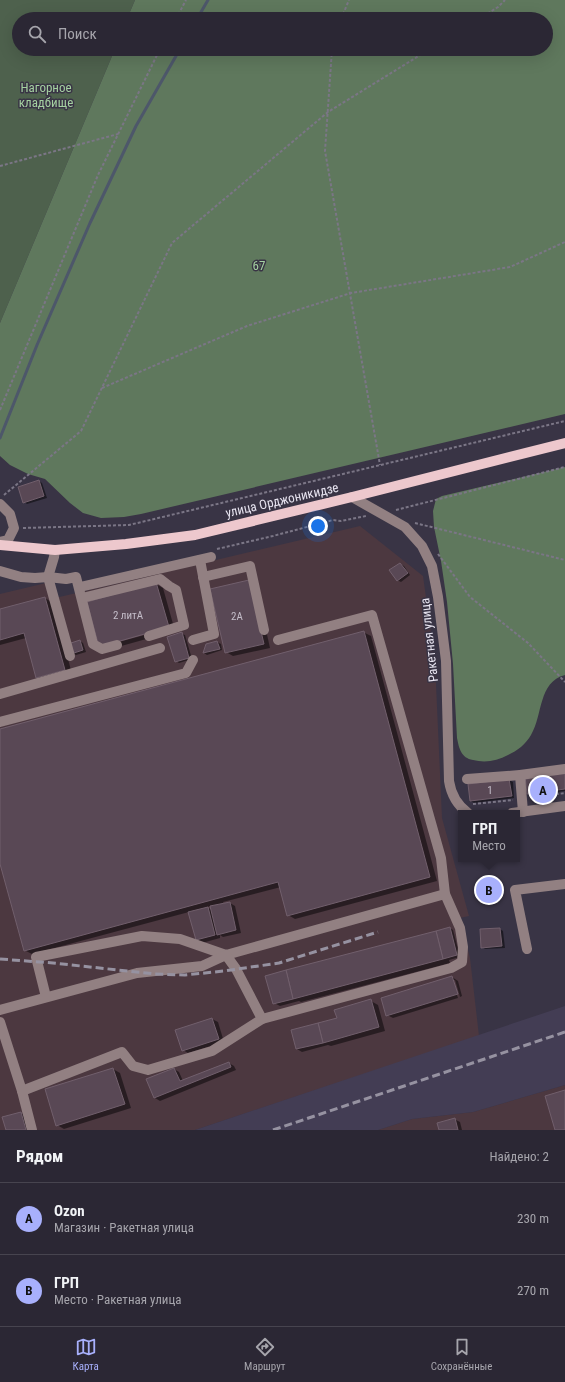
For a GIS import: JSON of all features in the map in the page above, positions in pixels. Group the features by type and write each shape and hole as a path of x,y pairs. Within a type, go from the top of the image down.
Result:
{"main road":[{"name":"улица Орджоникидзе","path":"0,544 54,550 126,544 195,534 352,497 565,443"}],"street":[{"name":"Ракетная улица","path":"352,497 405,527 422,546 432,566 438,597 446,661 449,781 451,790 458,804 465,810"},
{"path":"0,504 10,514 14,528 8,540 0,544"},
{"path":"54,550 54,557 48,577 70,656"},
{"path":"80,587 200,560 211,554"},
{"path":"194,640 214,634 200,560"},
{"path":"203,577 250,566 264,630"},
{"path":"0,571 21,577 66,579 76,577 80,587 93,644 102,649 117,645"},
{"path":"82,598 160,579 176,590 184,625 149,636"},
{"path":"22,1091 122,1052 133,1066 148,1070 212,1051 262,1019 452,968 462,962 463,948 460,928 445,894 441,858 372,615 278,640"},
{"path":"0,694 160,648"},
{"path":"0,722 186,673 193,660"},
{"path":"467,779 565,769"},
{"path":"520,774 523,812"},
{"path":"520,812 565,806"},
{"path":"527,949 515,890 565,884"},
{"path":"0,1010 137,973 202,966 226,955 445,894"},
{"path":"46,997 36,957 142,936 180,939 226,955 236,969 262,1019"},
{"path":"0,1022 22,1091 32,1130"}],"path":[{"path":"180,12 186,0"},
{"path":"344,12 349,0"},
{"path":"490,12 505,0"},
{"path":"0,410 98,175 157,56"},
{"path":"332,56 325,152 351,293 380,465"},
{"path":"0,498 81,431 172,243 328,112 419,56"},
{"path":"0,166 118,134"},
{"path":"101,388 248,326 351,293 510,267 565,242"},
{"path":"14,528 129,525 565,421"},
{"path":"211,554 333,520 341,521 395,511 565,467"},
{"path":"410,522 565,560"},
{"path":"435,550 470,597 528,643 565,682"},
{"path":"544,796 565,793"}],"shaded area":[{"path":"360,526 423,576 435,662 442,818 469,916 460,918 470,958 479,1036 195,1130 0,1130 0,594 46,583 51,599"},
{"path":"565,1006 565,1085 473,1112 412,1119 378,1130 195,1130"},
{"path":"565,1085 565,1130 378,1130 412,1119 473,1112"}],"green space":[{"name":"Нагорное кладбище","path":"0,0 135,0 130,12 12,12 12,56 112,56 0,323"},
{"name":"67","path":"135,0 565,0 565,414 124,517 101,518 83,513 70,503 45,479 28,474 10,465 0,456 0,323 112,56 553,56 553,12 130,12"},
{"path":"565,467 565,675 556,679 550,685 542,700 535,727 527,741 521,747 504,757 495,760 477,761 469,759 461,752 457,738 453,664 447,602 434,527 433,511 436,499 442,496"}],"building":[{"path":"39,480 44,496 23,503 18,487"},
{"path":"400,563 408,573 397,581 389,570"},
{"path":"249,580 264,644 225,653 210,589"},
{"path":"156,582 169,627 99,647 87,602"},
{"path":"45,597 65,670 36,678 24,633 0,640 0,609"},
{"path":"364,631 430,877 287,916 278,882 24,951 0,864 0,729"},
{"path":"182,632 189,658 175,662 167,637"},
{"path":"80,640 83,650 71,654 68,644"},
{"path":"217,641 220,649 203,653 206,644"},
{"path":"565,771 565,789 527,794 525,776"},
{"path":"509,779 512,796 470,801 468,784"},
{"path":"492,884 493,895 486,896 484,885"},
{"path":"230,902 236,930 217,935 210,906"},
{"path":"208,907 215,935 196,940 188,912"},
{"path":"450,927 457,955 443,959 436,931"},
{"path":"500,928 502,946 481,948 480,929"},
{"path":"436,931 443,959 293,999 286,970"},
{"path":"286,970 293,999 273,1004 265,976"},
{"path":"452,976 458,994 386,1016 381,998"},
{"path":"371,999 379,1027 323,1043 318,1023 337,1018 334,1010"},
{"path":"212,1018 219,1039 182,1051 175,1030"},
{"path":"318,1023 323,1043 296,1049 291,1030"},
{"path":"229,1062 231,1067 154,1098 146,1079 174,1068 180,1081"},
{"path":"113,1068 125,1104 56,1126 45,1089"},
{"path":"565,1090 565,1130 555,1130 545,1096"},
{"path":"21,1112 26,1130 6,1130 2,1117"},
{"path":"455,1118 458,1130 439,1130 437,1123"}],"waterway":[{"path":"201,12 208,0"},
{"path":"0,438 37,345 90,223 136,126 176,56"}],"railway":[{"path":"0,959 155,974 185,975 279,963 378,932"},
{"path":"273,1130 565,1032"}],"place":[{"name":"Ozon","path":"543,790"},
{"name":"ГРП","path":"489,890"}]}
